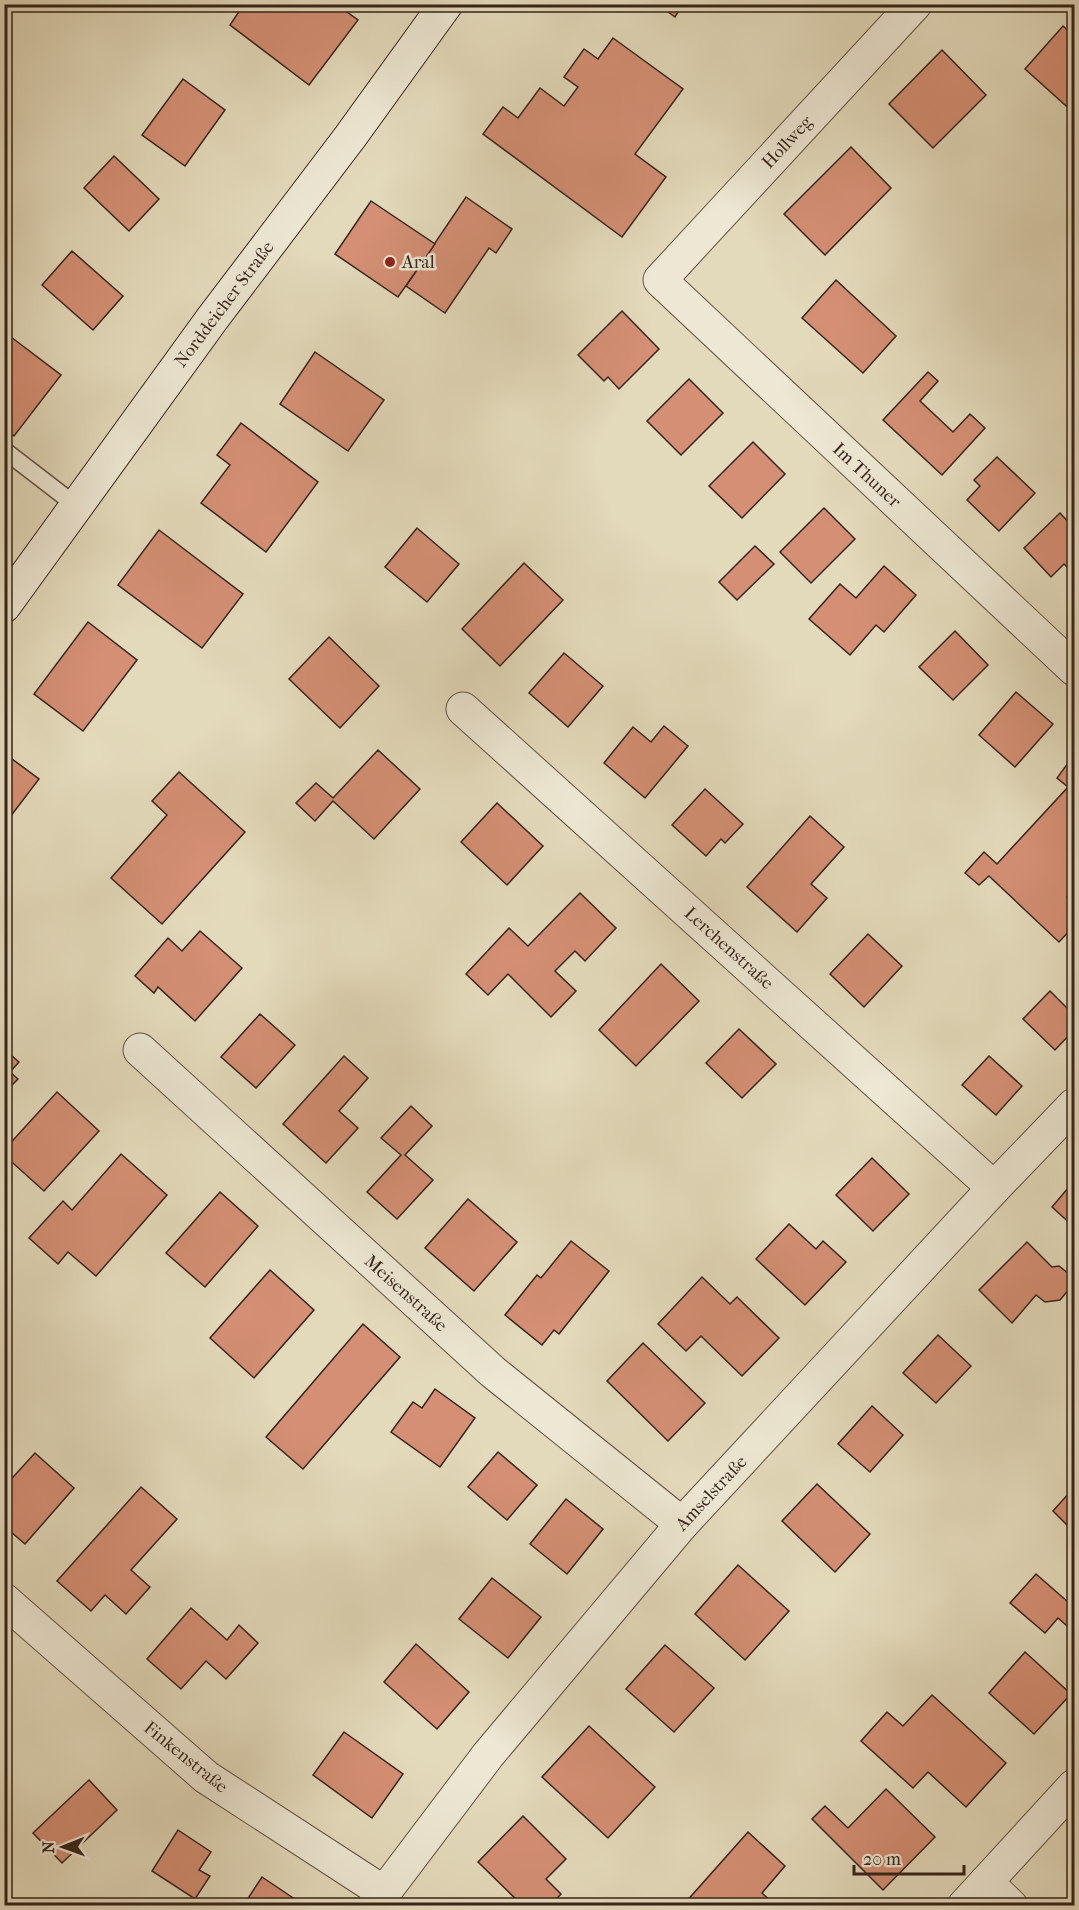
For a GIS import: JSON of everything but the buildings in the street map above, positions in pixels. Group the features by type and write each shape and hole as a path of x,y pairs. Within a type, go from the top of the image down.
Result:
{"street":[{"name":"Norddeicher Straße","path":"4,606 78,507 212,319 343,146 446,4"},
{"name":"Hollweg","path":"660,280 915,4"},
{"name":"Im Thuner","path":"660,280 1074,669"},
{"name":"Lerchenstraße","path":"463,709 994,1188"},
{"name":"Meisenstraße","path":"140,1050 493,1372 682,1524"},
{"name":"Amselstraße","path":"379,1899 488,1755 682,1524 1074,1105"},
{"name":"Finkenstraße","path":"4,1600 206,1777 379,1899"},
{"path":"964,1905 1074,1786"},
{"path":"986,1882 1011,1905"}],"lane":[{"path":"4,450 78,507"}],"place":[{"name":"Aral","path":"390,262"}]}
